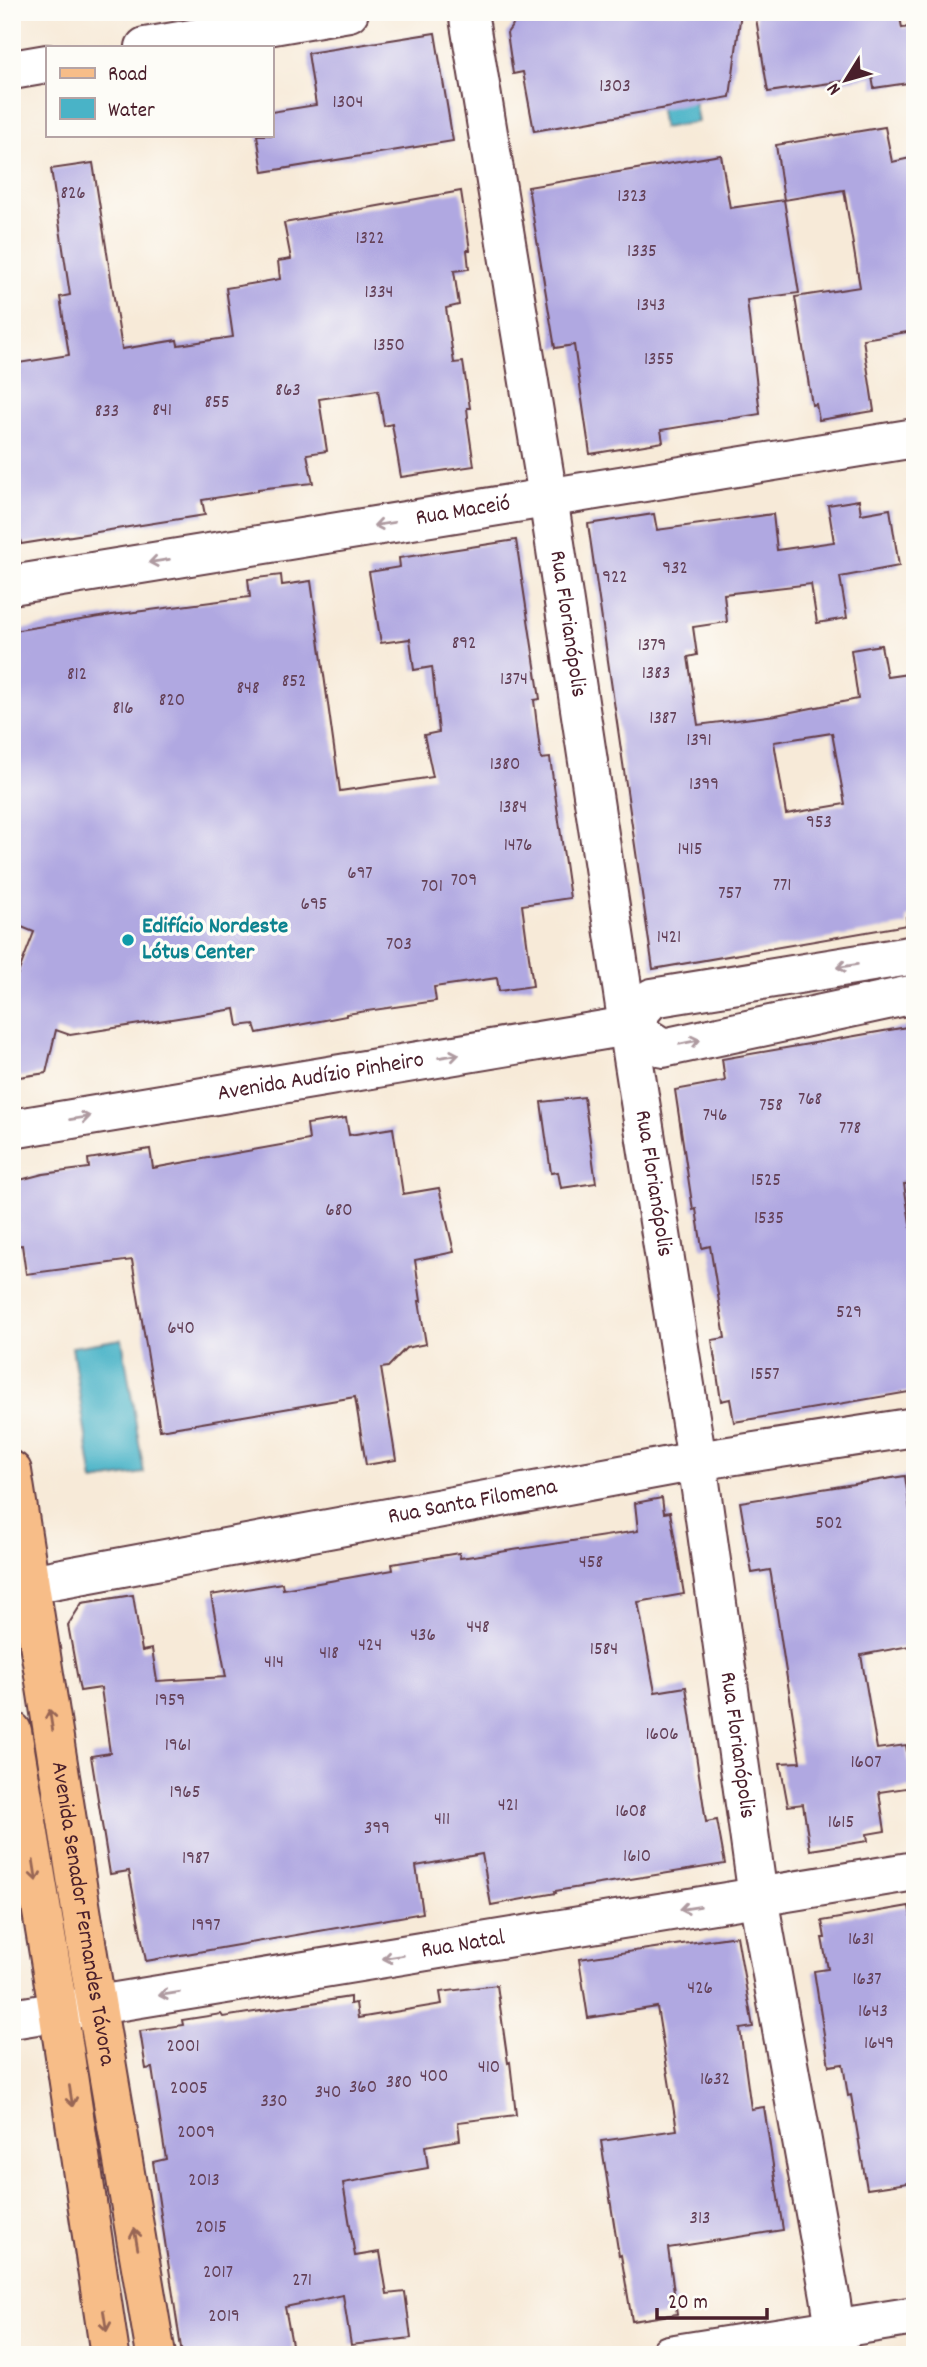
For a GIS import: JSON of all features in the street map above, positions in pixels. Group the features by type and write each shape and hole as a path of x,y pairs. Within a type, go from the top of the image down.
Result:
{"main road":[{"name":"Avenida Senador Fernandes Távora","path":"12,1471 96,2006 156,2355"},
{"name":"Avenida Senador Fernandes Távora","path":"12,1731 110,2355"}],"street":[{"path":"151,46 349,12"},
{"name":"Rua Florianópolis","path":"468,12 548,497 697,1461 758,1897 836,2342"},
{"path":"12,70 46,64"},
{"name":"Rua Maceió","path":"12,585 915,438"},
{"path":"915,955 652,998 628,1027 663,1048 915,994"},
{"name":"Avenida Audízio Pinheiro","path":"12,1129 628,1027"},
{"name":"Rua Santa Filomena","path":"30,1584 697,1461 915,1427"},
{"name":"Rua Natal","path":"12,2019 915,1871"},
{"path":"669,2355 836,2342 915,2316"}],"water":[{"path":"694,100 698,122 663,128 659,105"},
{"path":"122,1339 144,1473 93,1481 72,1347"}],"building":[{"path":"560,12 741,12 730,97 534,131 523,72 513,74 507,33 517,19"},
{"path":"755,12 899,12 902,28 915,26 915,82 874,88 872,77 768,92"},
{"path":"435,33 453,141 263,172 257,136 273,136 273,112 316,105 308,53"},
{"path":"885,127 892,162 915,157 915,313 911,315 914,331 863,339 874,411 819,420 816,404 812,405 795,297 860,287 844,190 784,200 776,145"},
{"path":"721,155 730,208 784,200 799,293 747,300 760,414 661,430 663,442 590,454 574,345 555,348 528,187"},
{"path":"93,163 122,349 177,340 178,345 233,337 226,288 280,279 278,261 291,259 284,223 461,191 470,250 467,250 469,269 454,271 459,305 446,308 454,363 463,362 470,408 467,408 467,418 474,466 401,477 392,424 384,426 378,390 319,399 327,451 307,454 313,483 258,489 202,500 205,515 21,544 12,484 12,364 69,355 60,297 70,295 51,169"},
{"path":"859,500 861,514 890,509 899,566 840,577 847,618 817,623 811,584 724,594 727,622 693,627 697,655 688,657 698,725 776,715 858,699 851,650 881,645 887,677 915,673 915,915 906,917 907,925 653,969 588,524 654,514 657,530 773,514 777,550 834,542 828,505","holes":["832,733 845,804 786,814 774,742"]},
{"path":"516,540 540,699 534,700 541,759 550,758 570,898 522,905 533,986 499,991 497,978 434,987 436,1001 346,1014 257,1033 254,1024 238,1026 235,1009 70,1035 56,1030 46,1073 12,1078 12,989 34,932 12,923 12,712 20,711 12,664 12,631 250,597 248,579 281,575 282,585 311,581 340,791 433,777 424,735 439,732 432,667 414,670 410,639 381,643 369,572 400,567 399,558"},
{"path":"907,1027 910,1045 915,1044 915,1183 904,1184 915,1256 915,1391 734,1422 730,1399 721,1401 712,1340 725,1338 710,1246 702,1248 696,1209 693,1210 675,1090 725,1081 722,1059"},
{"path":"584,1097 596,1183 561,1188 558,1172 551,1173 541,1102"},
{"path":"346,1118 349,1135 393,1128 403,1194 439,1188 454,1252 415,1260 426,1344 406,1348 388,1367 381,1368 396,1460 366,1465 355,1397 160,1430 132,1260 26,1274 22,1245 12,1246 12,1182 43,1174 89,1168 88,1159 150,1149 153,1168 309,1140 307,1124"},
{"path":"905,1476 915,1545 915,1645 861,1655 877,1749 906,1745 913,1787 879,1792 885,1831 867,1834 868,1841 810,1850 803,1804 788,1806 780,1763 800,1762 770,1570 752,1573 740,1502"},
{"path":"662,1498 664,1513 670,1512 684,1594 638,1602 655,1692 686,1687 706,1822 717,1820 725,1864 555,1891 556,1893 491,1905 482,1854 416,1866 423,1913 146,1961 129,1871 110,1874 91,1756 110,1753 101,1688 80,1691 68,1625 82,1603 133,1595 142,1651 152,1649 157,1681 226,1677 211,1595 282,1583 283,1589 393,1570 392,1564 459,1553 460,1558 638,1531 635,1503"},
{"path":"909,1906 911,1917 915,1916 915,2182 867,2189 843,2064 829,2066 814,1971 828,1969 822,1938 825,1938 822,1921"},
{"path":"737,1936 753,2027 740,2029 751,2109 764,2107 783,2230 668,2248 677,2314 632,2321 601,2141 677,2130 657,2007 588,2018 579,1959"},
{"path":"497,1985 516,2115 458,2122 460,2140 425,2146 428,2168 343,2183 355,2256 380,2252 387,2294 405,2292 411,2338 351,2345 343,2295 285,2307 294,2355 182,2355 153,2162 166,2159 152,2068 146,2069 140,2031 183,2025 182,2020 221,2014 223,2017 350,1997 350,2004 356,2003 358,2018 442,2004 440,1992"}],"place":[{"name":"Edifício Nordeste Lótus Center","path":"128,940"}]}
